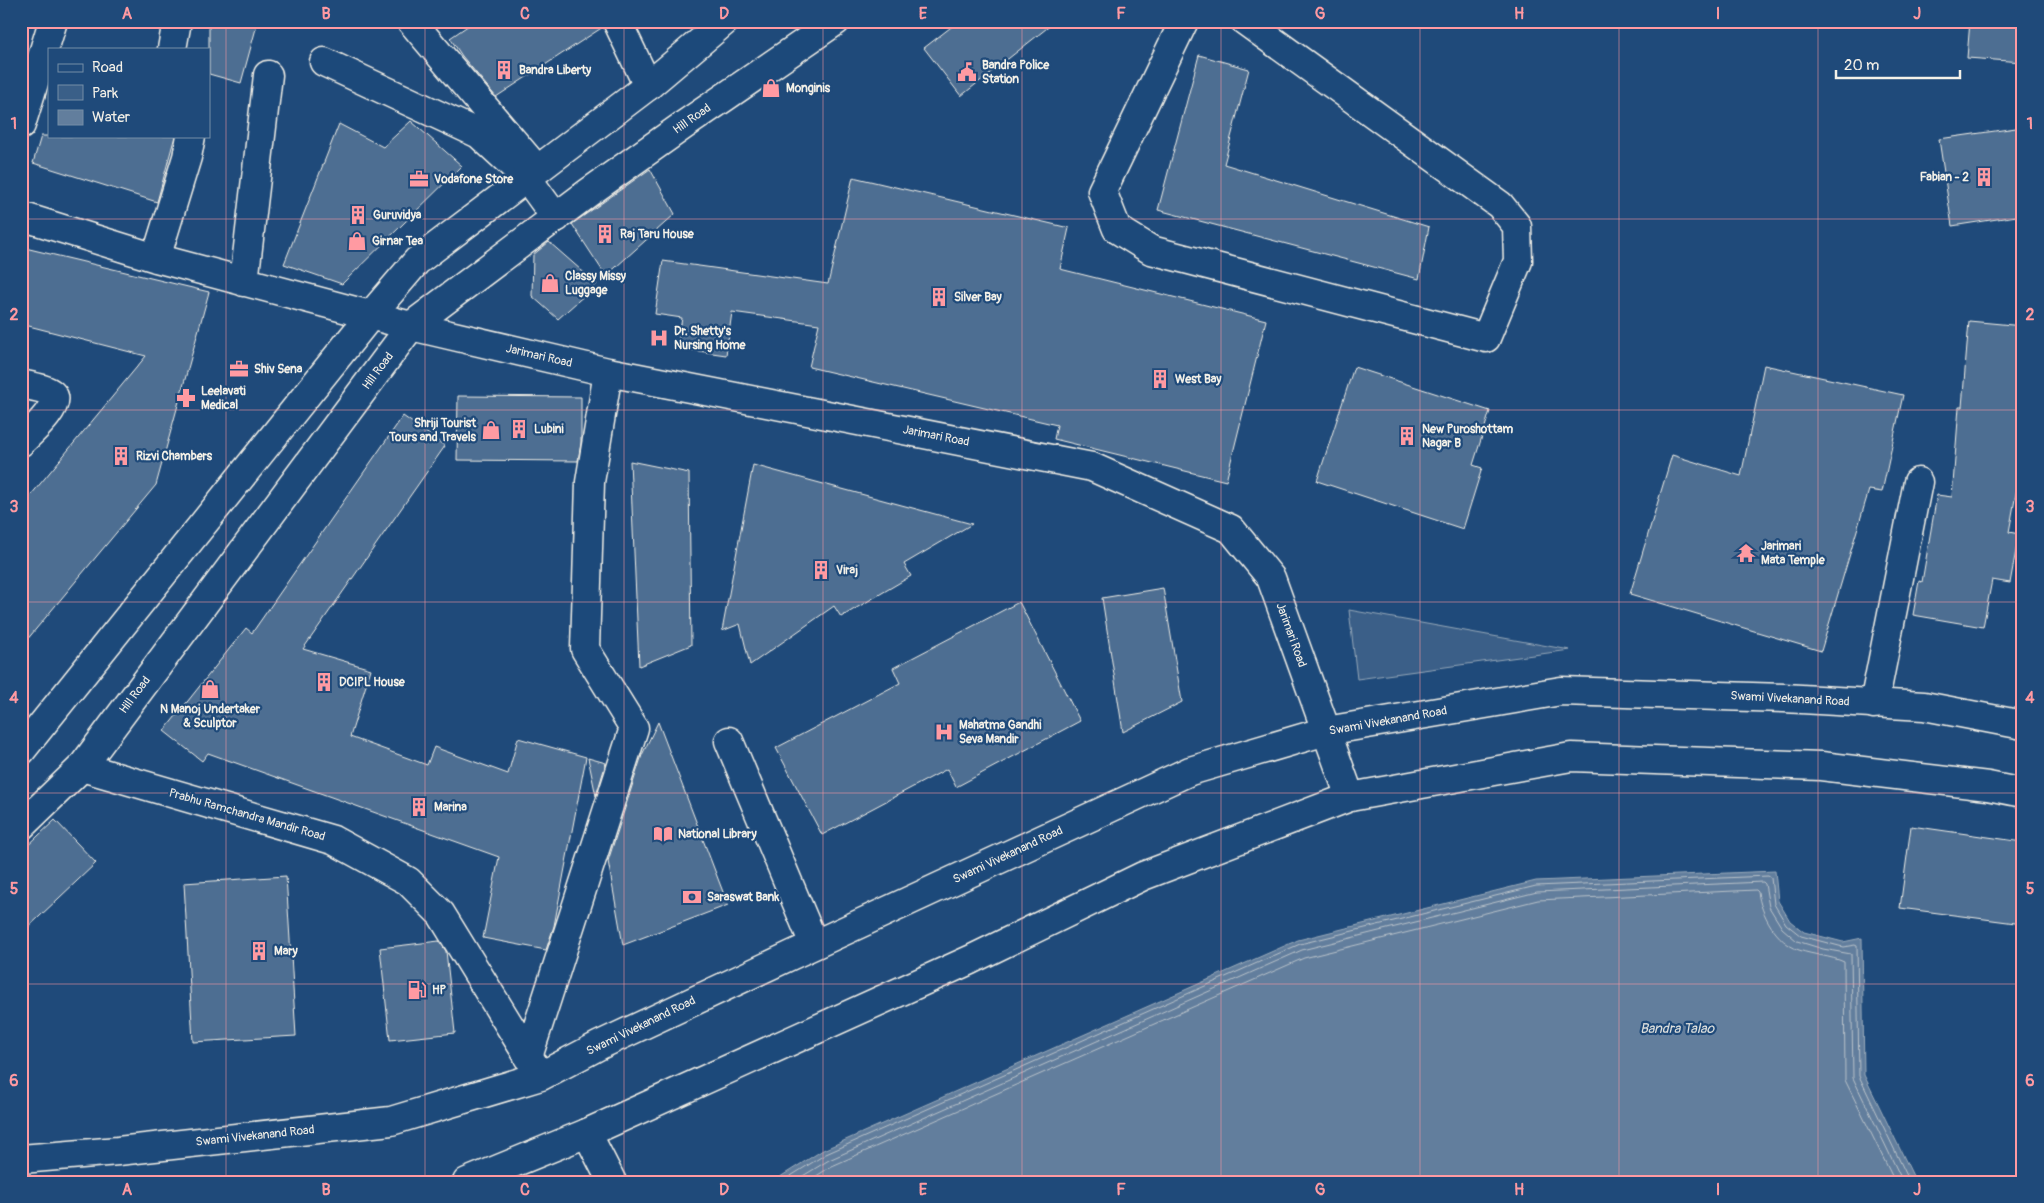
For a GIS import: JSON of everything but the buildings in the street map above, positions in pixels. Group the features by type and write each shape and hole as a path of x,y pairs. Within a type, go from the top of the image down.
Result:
{"main road":[{"path":"21,125 53,21"},
{"path":"172,48 177,21"},
{"path":"411,21 532,174 556,218"},
{"path":"617,21 648,86"},
{"name":"Hill Road","path":"22,824 82,768 411,326 684,125 836,21"},
{"path":"1184,21 1102,190 1117,229 1151,250 1486,338 1518,261 1517,226 1500,205 1245,21"},
{"path":"21,751 370,316 417,261 648,86 718,24"},
{"path":"324,62 479,134 532,174"},
{"path":"244,282 268,75"},
{"path":"156,258 183,174 191,138"},
{"name":"Jarimari Road","path":"21,216 156,258 411,326 608,372 1092,467 1231,529 1271,578 1350,797"},
{"path":"534,1067 634,728 585,649 590,482 608,372"},
{"path":"21,384 46,391 52,394 54,398 54,404 49,413 21,442"},
{"path":"1874,704 1918,482"},
{"name":"Swami Vivekanand Road","path":"21,1159 118,1151 391,1121 534,1067 600,1045 1190,771 1326,731 1561,691 1784,698 1924,706 2023,725"},
{"path":"729,741 814,944"},
{"path":"467,1182 587,1133 970,960 1143,876 1350,797 1571,757 1821,766 1988,786 2023,793"},
{"name":"Prabhu Ramchandra Mandir Road","path":"82,768 333,840 408,881 441,914 534,1067"},
{"path":"587,1133 612,1182"}],"green space":[{"path":"1349,610 1570,650 1357,679"}],"water":[{"name":"Bandra Talao","path":"1775,871 1778,901 1790,921 1804,932 1843,942 1862,938 1864,1075 1916,1182 772,1182 823,1150 1298,940 1536,881"}],"place":[{"name":"Bandra Liberty","path":"504,70"},
{"name":"Bandra Police Station","path":"967,72"},
{"name":"Monginis","path":"771,88"},
{"name":"Fabian - 2","path":"1984,177"},
{"name":"Vodafone Store","path":"419,179"},
{"name":"Guruvidya","path":"358,215"},
{"name":"Raj Taru House","path":"605,234"},
{"name":"Girnar Tea","path":"357,241"},
{"name":"Classy Missy Luggage","path":"550,283"},
{"name":"Silver Bay","path":"939,297"},
{"name":"Dr. Shetty's Nursing Home","path":"659,338"},
{"name":"Shiv Sena","path":"239,369"},
{"name":"West Bay","path":"1160,379"},
{"name":"Leelavati Medical","path":"186,398"},
{"name":"Lubini","path":"519,429"},
{"name":"Shriji Tourist Tours and Travels","path":"491,430"},
{"name":"New Puroshottam Nagar B","path":"1407,436"},
{"name":"Rizvi Chambers","path":"121,456"},
{"name":"Jarimari Mata Temple","path":"1746,553"},
{"name":"Viraj","path":"821,570"},
{"name":"DCIPL House","path":"324,682"},
{"name":"N Manoj Undertaker & Sculptor","path":"210,689"},
{"name":"Mahatma Gandhi Seva Mandir","path":"944,732"},
{"name":"Marina","path":"419,807"},
{"name":"National Library","path":"663,834"},
{"name":"Saraswat Bank","path":"692,897"},
{"name":"Mary","path":"259,951"},
{"name":"HP","path":"417,990"}]}
